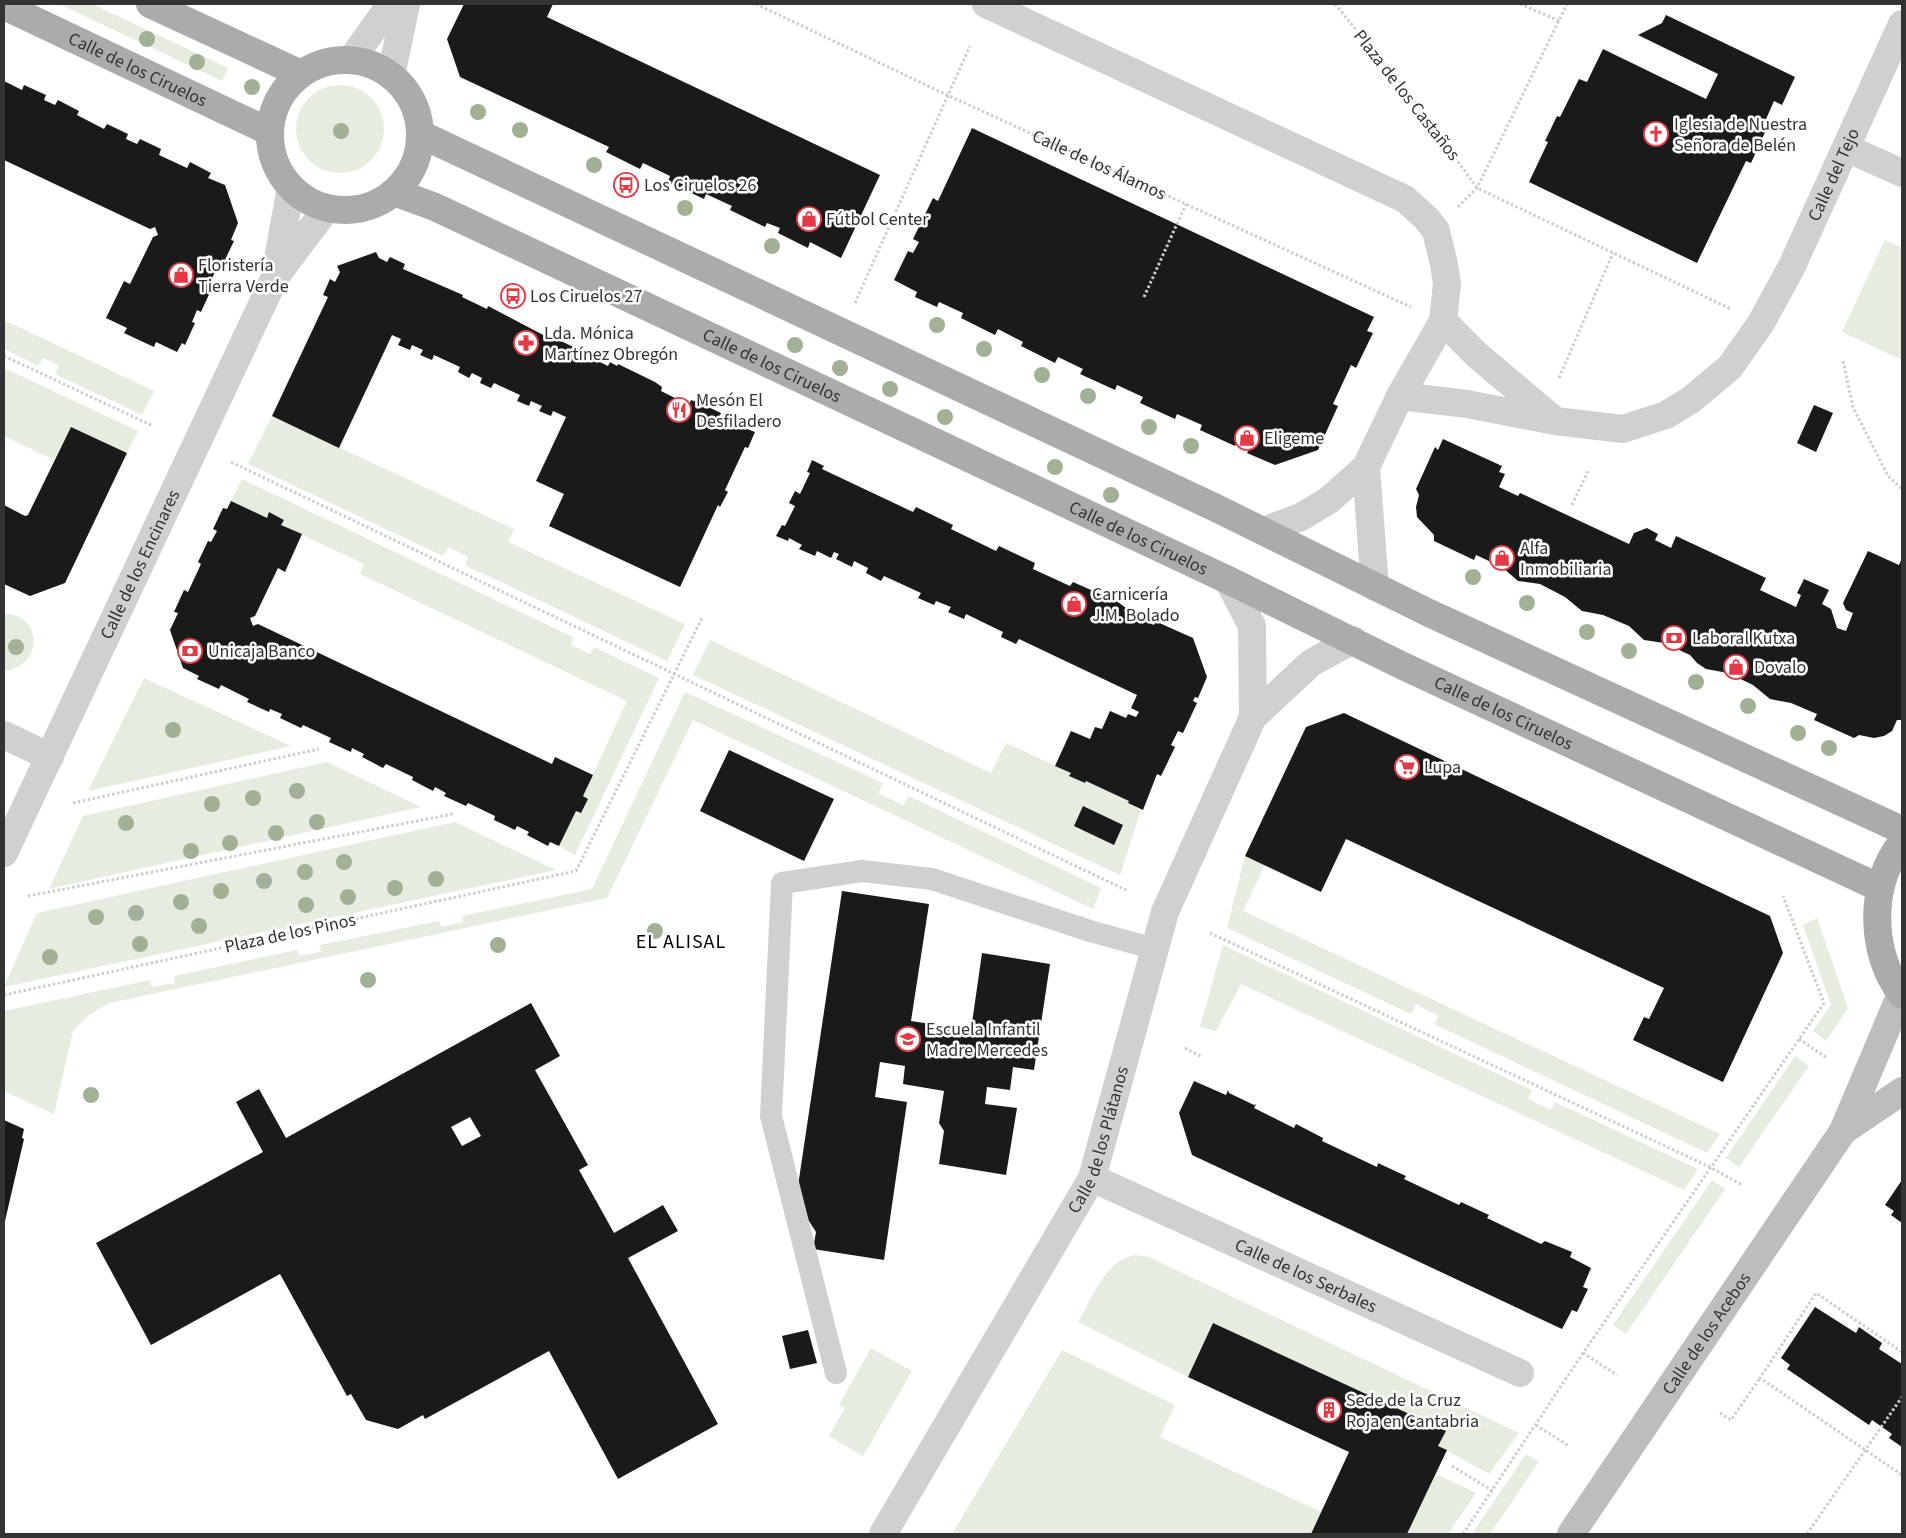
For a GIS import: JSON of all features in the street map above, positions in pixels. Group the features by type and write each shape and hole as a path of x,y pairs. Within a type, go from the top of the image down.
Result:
{"main road":[{"path":"150,4 301,74"},
{"name":"Calle de los Ciruelos","path":"4,6 270,132"},
{"path":"351,60 372,65 391,76 408,96 417,115 420,134 419,146 412,168 394,192 383,199 360,208 347,210 328,208 309,201 291,187 280,172 272,152 270,132 274,111 283,92 301,74 329,62 351,60"},
{"path":"420,134 1263,531 1375,587 1902,830"},
{"name":"Calle de los Ciruelos","path":"394,192 435,207 1880,888"},
{"path":"1902,842 1891,860 1880,888 1877,910 1880,949 1892,981 1902,995"},
{"name":"Calle de los Acebos","path":"1571,1534 1843,1131 1902,995"},
{"name":"Calle de los Acebos","path":"1843,1131 1902,1091"}],"street":[{"path":"351,60 391,4"},
{"path":"391,76 406,4"},
{"path":"986,4 1404,199 1427,219 1436,231 1447,284 1443,321 1400,396 1366,467 1329,500 1301,517 1263,531"},
{"name":"Calle del Tejo","path":"1400,396 1467,404 1555,421 1623,429 1666,415 1692,398 1730,366 1761,324 1791,268 1902,24"},
{"path":"1846,148 1902,173"},
{"name":"Calle de los Encinares","path":"275,277 291,187"},
{"name":"Calle de los Encinares","path":"4,853 275,277 328,208"},
{"path":"1443,321 1477,355 1555,421"},
{"path":"1366,467 1375,587"},
{"name":"Calle de los Plátanos","path":"1228,580 1252,626 1252,717"},
{"name":"Calle de los Plátanos","path":"883,1534 1092,1178 1165,912 1252,717 1311,663 1353,640"},
{"path":"4,735 50,757"},
{"name":"Calle de los Serbales","path":"1092,1178 1520,1373"}],"lane":[{"path":"836,1374 771,1116 782,884 862,871 932,879 1090,931 1155,949"}],"path":[{"name":"Calle de los Álamos","path":"756,4 947,95 1443,321"},
{"name":"Plaza de los Castaños","path":"1335,4 1416,103 1477,188"},
{"path":"1520,4 1559,22"},
{"path":"1436,231 1477,188 1559,22 1566,4"},
{"path":"854,303 970,46"},
{"path":"1477,188 1761,324"},
{"path":"1144,297 1186,204"},
{"path":"1559,378 1613,253"},
{"path":"4,356 153,426"},
{"path":"1843,361 1853,407 1888,476 1902,489"},
{"path":"231,462 1128,891"},
{"path":"1572,505 1588,471"},
{"path":"675,675 703,616"},
{"name":"Plaza de los Pinos","path":"4,995 576,871 675,675"},
{"path":"73,804 319,750"},
{"path":"28,896 453,814"},
{"path":"1463,1534 1583,1353 1824,1003 1782,896"},
{"path":"1210,933 1710,1167 1742,1185"},
{"path":"1799,1039 1827,1058"},
{"path":"1185,1048 1202,1057"},
{"path":"1720,1413 1731,1420 1816,1294 1902,1352"},
{"path":"1583,1353 1617,1375"},
{"path":"1760,1378 1902,1475"},
{"path":"1807,1534 1902,1397"},
{"path":"1536,1425 1569,1446"},
{"path":"1452,1466 1493,1491"}],"shaded area":[{"path":"59,4 92,4 228,68 222,81"},
{"path":"340,85 357,89 371,98 380,112 384,129 380,146 371,160 357,169 340,173 323,169 309,160 300,146 296,129 300,112 309,98 323,89"},
{"path":"1885,240 1902,248 1902,360 1842,332"},
{"path":"4,320 154,391 142,415 55,374 59,365 43,358 38,366 4,349"},
{"path":"4,368 138,431 127,453 71,427 54,460 4,436"},
{"path":"272,416 514,529 508,542 685,624 667,661 465,565 468,557 448,547 443,556 248,464"},
{"path":"242,479 573,637 571,645 590,654 594,647 659,678 575,855 559,846 576,811 581,813 588,799 583,796 627,701 360,574 364,564 281,525 283,519 269,512 267,518 231,501"},
{"path":"4,614 17,616 26,622 32,630 34,640 32,651 27,660 17,667 4,671"},
{"path":"710,640 991,773 1006,743 1071,773 1070,776 1084,783 1086,781 1129,800 1128,803 1141,810 1120,875 693,675"},
{"path":"144,678 291,746 88,791"},
{"path":"685,692 883,783 878,793 903,805 909,796 1101,888 1093,909 693,720 607,898 109,1003 89,1015 73,1031 54,1114 4,1091 4,1011 150,980 152,987 175,983 174,976 297,950 299,956 321,952 320,945 439,921 441,927 463,922 462,916 592,889"},
{"path":"327,762 421,807 49,889 83,816"},
{"path":"455,822 556,870 4,987 37,913"},
{"path":"1245,856 1265,865 1243,911 1720,1134 1707,1153 1434,1024 1439,1016 1416,1004 1411,1014 1227,928"},
{"path":"1817,918 1848,1008 1826,1041 1813,1031 1831,1005 1803,925"},
{"path":"1223,945 1532,1090 1528,1099 1551,1110 1555,1102 1698,1169 1684,1190 1241,984 1216,1031 1200,1027"},
{"path":"1795,1056 1809,1066 1739,1167 1726,1158"},
{"path":"1712,1180 1725,1189 1626,1334 1613,1325"},
{"path":"1135,1255 1149,1257 1519,1433 1489,1474 1438,1446 1445,1431 1213,1323 1188,1377 1078,1322 1107,1272 1115,1264"},
{"path":"871,1348 912,1371 863,1456 829,1436 845,1408 839,1405"},
{"path":"1062,1350 1175,1405 1160,1437 1321,1512 1311,1534 952,1534"},
{"path":"1526,1454 1539,1462 1490,1534 1472,1534"},
{"path":"1436,1474 1476,1493 1448,1534 1407,1534"}],"building":[{"path":"464,4 553,4 547,17 880,175 841,258 810,242 808,248 778,233 780,228 767,223 765,227 730,210 732,206 706,194 704,199 668,182 670,176 643,163 640,169 606,152 609,147 460,77 447,39"},
{"name":"Iglesia de Nuestra Señora de Belén","path":"1666,15 1795,77 1782,105 1774,101 1763,126 1767,128 1751,163 1746,161 1697,263 1529,182 1548,142 1545,141 1557,116 1560,117 1579,79 1587,82 1603,49 1706,99 1718,74 1638,35 1662,23"},
{"path":"4,81 22,90 24,85 46,95 44,100 55,105 58,100 79,111 77,115 104,129 107,124 128,134 126,139 137,144 140,139 161,149 159,155 187,168 190,162 211,173 208,178 225,185 238,223 231,240 234,241 224,262 220,261 207,289 211,290 201,312 197,310 192,322 195,323 185,345 182,343 177,352 156,342 154,347 124,333 127,328 106,318 124,281 130,284 153,237 158,235 155,227 150,229 4,160"},
{"path":"972,128 1374,317 1367,331 1373,333 1356,368 1351,365 1333,404 1338,406 1318,450 1275,465 1247,453 1250,448 1237,442 1235,446 1200,430 1202,425 1177,414 1175,419 1140,403 1143,397 1117,385 1115,390 1080,374 1083,369 1058,357 1055,363 1021,346 1023,342 998,329 995,335 961,318 963,313 939,302 937,307 915,297 917,292 894,280 908,251 913,253 919,242 913,239 933,198 938,201"},
{"path":"376,252 379,258 387,262 390,257 405,264 403,269 463,295 462,297 487,309 488,306 547,337 548,335 582,351 581,353 608,366 610,362 617,366 618,364 655,382 662,387 661,391 689,405 691,400 700,403 721,413 719,418 755,432 748,448 745,447 725,490 728,492 720,507 718,505 680,587 549,526 564,494 536,481 566,417 553,411 551,416 539,411 542,406 531,401 529,406 517,401 520,395 494,383 491,388 480,383 482,378 472,373 469,378 458,372 460,367 434,355 432,360 420,355 423,350 412,345 410,350 398,345 401,339 392,335 339,448 272,416 328,297 323,295 330,279 335,282 340,272 337,266"},
{"path":"1814,405 1833,413 1816,452 1797,443"},
{"path":"71,427 127,453 65,583 30,596 4,584 4,505 25,516 28,515"},
{"path":"1443,439 1502,466 1499,472 1505,474 1499,487 1518,496 1520,493 1629,544 1634,533 1647,528 1658,534 1655,540 1671,548 1676,536 1766,578 1760,590 1796,607 1801,595 1797,593 1804,579 1829,590 1822,604 1831,609 1837,628 1846,631 1853,613 1846,610 1843,603 1868,551 1899,565 1902,558 1902,720 1897,720 1892,731 1884,736 1874,738 1859,735 1854,738 1814,720 1817,714 1791,703 1770,699 1753,685 1728,673 1706,669 1690,655 1664,643 1644,640 1629,626 1603,615 1582,611 1565,597 1540,584 1518,581 1502,567 1476,555 1474,560 1434,541 1434,535 1417,517 1416,507 1419,495 1416,489 1435,447 1438,450"},
{"path":"812,460 824,466 822,469 913,512 916,507 953,525 951,529 996,551 999,546 1035,563 1033,569 1070,586 1073,582 1118,602 1126,608 1124,611 1154,625 1155,621 1193,638 1207,677 1198,698 1195,697 1193,701 1197,703 1183,733 1178,731 1171,745 1175,747 1161,776 1157,774 1143,810 1128,803 1129,801 1086,781 1085,783 1069,776 1071,773 1055,766 1071,731 1090,739 1095,727 1102,729 1110,711 1126,718 1128,714 1136,717 1139,712 1131,708 1137,695 1019,639 1016,644 1001,637 1003,632 966,614 964,619 948,612 951,607 936,601 934,605 918,598 921,593 884,576 881,581 866,573 868,568 854,561 852,567 836,559 839,554 834,552 831,558 817,551 815,556 799,549 802,545 789,538 788,541 776,536 782,525 785,526 795,506 789,503 795,491 800,494 810,473 807,472"},
{"path":"231,501 267,518 269,512 284,520 281,525 302,534 285,572 278,568 255,616 250,618 253,626 258,624 552,764 555,757 593,775 583,796 588,799 581,813 576,811 559,846 550,842 548,846 527,835 529,832 517,826 515,830 494,820 495,816 468,803 466,806 444,796 446,793 435,787 433,791 412,780 413,777 386,764 383,768 362,757 364,754 352,748 351,752 329,742 331,738 303,725 301,728 280,718 282,714 270,709 269,712 247,702 249,699 221,685 219,689 197,679 199,676 183,668 170,630 178,613 174,612 184,590 188,592 201,564 198,562 208,541 211,542 217,531 213,529 223,508 227,509"},
{"path":"1344,713 1770,916 1783,953 1723,1082 1633,1040 1644,1017 1649,1019 1664,988 1346,839 1321,892 1245,856 1306,727"},
{"path":"729,750 834,799 804,861 700,811"},
{"path":"1083,806 1123,825 1114,845 1074,826"},
{"path":"842,891 929,904 911,1021 971,1030 982,953 1050,964 1034,1070 1013,1067 1010,1090 987,1087 985,1104 1017,1108 1006,1175 939,1164 944,1131 939,1123 944,1091 903,1084 905,1066 880,1062 875,1097 907,1102 884,1260 813,1249 816,1232 800,1207 795,1206"},
{"path":"531,1003 560,1056 535,1070 588,1165 579,1170 614,1233 663,1205 678,1231 628,1258 718,1424 618,1479 549,1351 425,1419 423,1415 398,1429 366,1420 351,1394 347,1396 280,1274 151,1345 96,1243 263,1152 236,1102 259,1089 286,1138","holes":["470,1117 481,1136 462,1146 451,1127"]},
{"path":"1194,1081 1226,1095 1228,1090 1229,1093 1254,1105 1256,1104 1254,1108 1294,1128 1296,1124 1323,1138 1322,1141 1377,1167 1378,1163 1406,1176 1404,1179 1459,1205 1461,1202 1489,1215 1487,1218 1541,1244 1545,1241 1572,1252 1570,1257 1591,1268 1583,1287 1588,1289 1577,1312 1572,1310 1562,1329 1192,1155 1179,1113"},
{"path":"4,1120 24,1129 22,1138 24,1139 5,1221"},
{"path":"1902,1180 1902,1223 1891,1215 1894,1211 1885,1205"},
{"path":"1815,1307 1856,1333 1859,1327 1882,1343 1879,1349 1902,1364 1902,1447 1889,1438 1892,1434 1872,1420 1869,1425 1787,1369 1790,1365 1781,1358"},
{"name":"Sede de la Cruz Roja en Cantabria","path":"1213,1323 1446,1431 1438,1446 1447,1450 1407,1534 1311,1534 1349,1452 1188,1377"},
{"path":"808,1330 817,1363 790,1369 782,1336"}],"place":[{"name":"Iglesia de Nuestra Señora de Belén","path":"1656,134"},
{"name":"Los Ciruelos 26","path":"626,185"},
{"name":"Fútbol Center","path":"809,219"},
{"name":"Floristería Tierra Verde","path":"181,275"},
{"name":"Los Ciruelos 27","path":"513,296"},
{"name":"Lda. Mónica Martínez Obregón","path":"526,343"},
{"name":"Mesón El Desfiladero","path":"679,410"},
{"name":"Eligeme","path":"1247,438"},
{"name":"Alfa Inmobiliaria","path":"1502,558"},
{"name":"Carnicería J.M. Bolado","path":"1074,604"},
{"name":"Laboral Kutxa","path":"1674,638"},
{"name":"Unicaja Banco","path":"190,651"},
{"name":"Dovalo","path":"1736,667"},
{"name":"Lupa","path":"1407,767"},
{"name":"Escuela Infantil Madre Mercedes","path":"908,1039"},
{"name":"Sede de la Cruz Roja en Cantabria","path":"1329,1410"}],"district":[{"name":"EL ALISAL","path":"681,941"}]}
